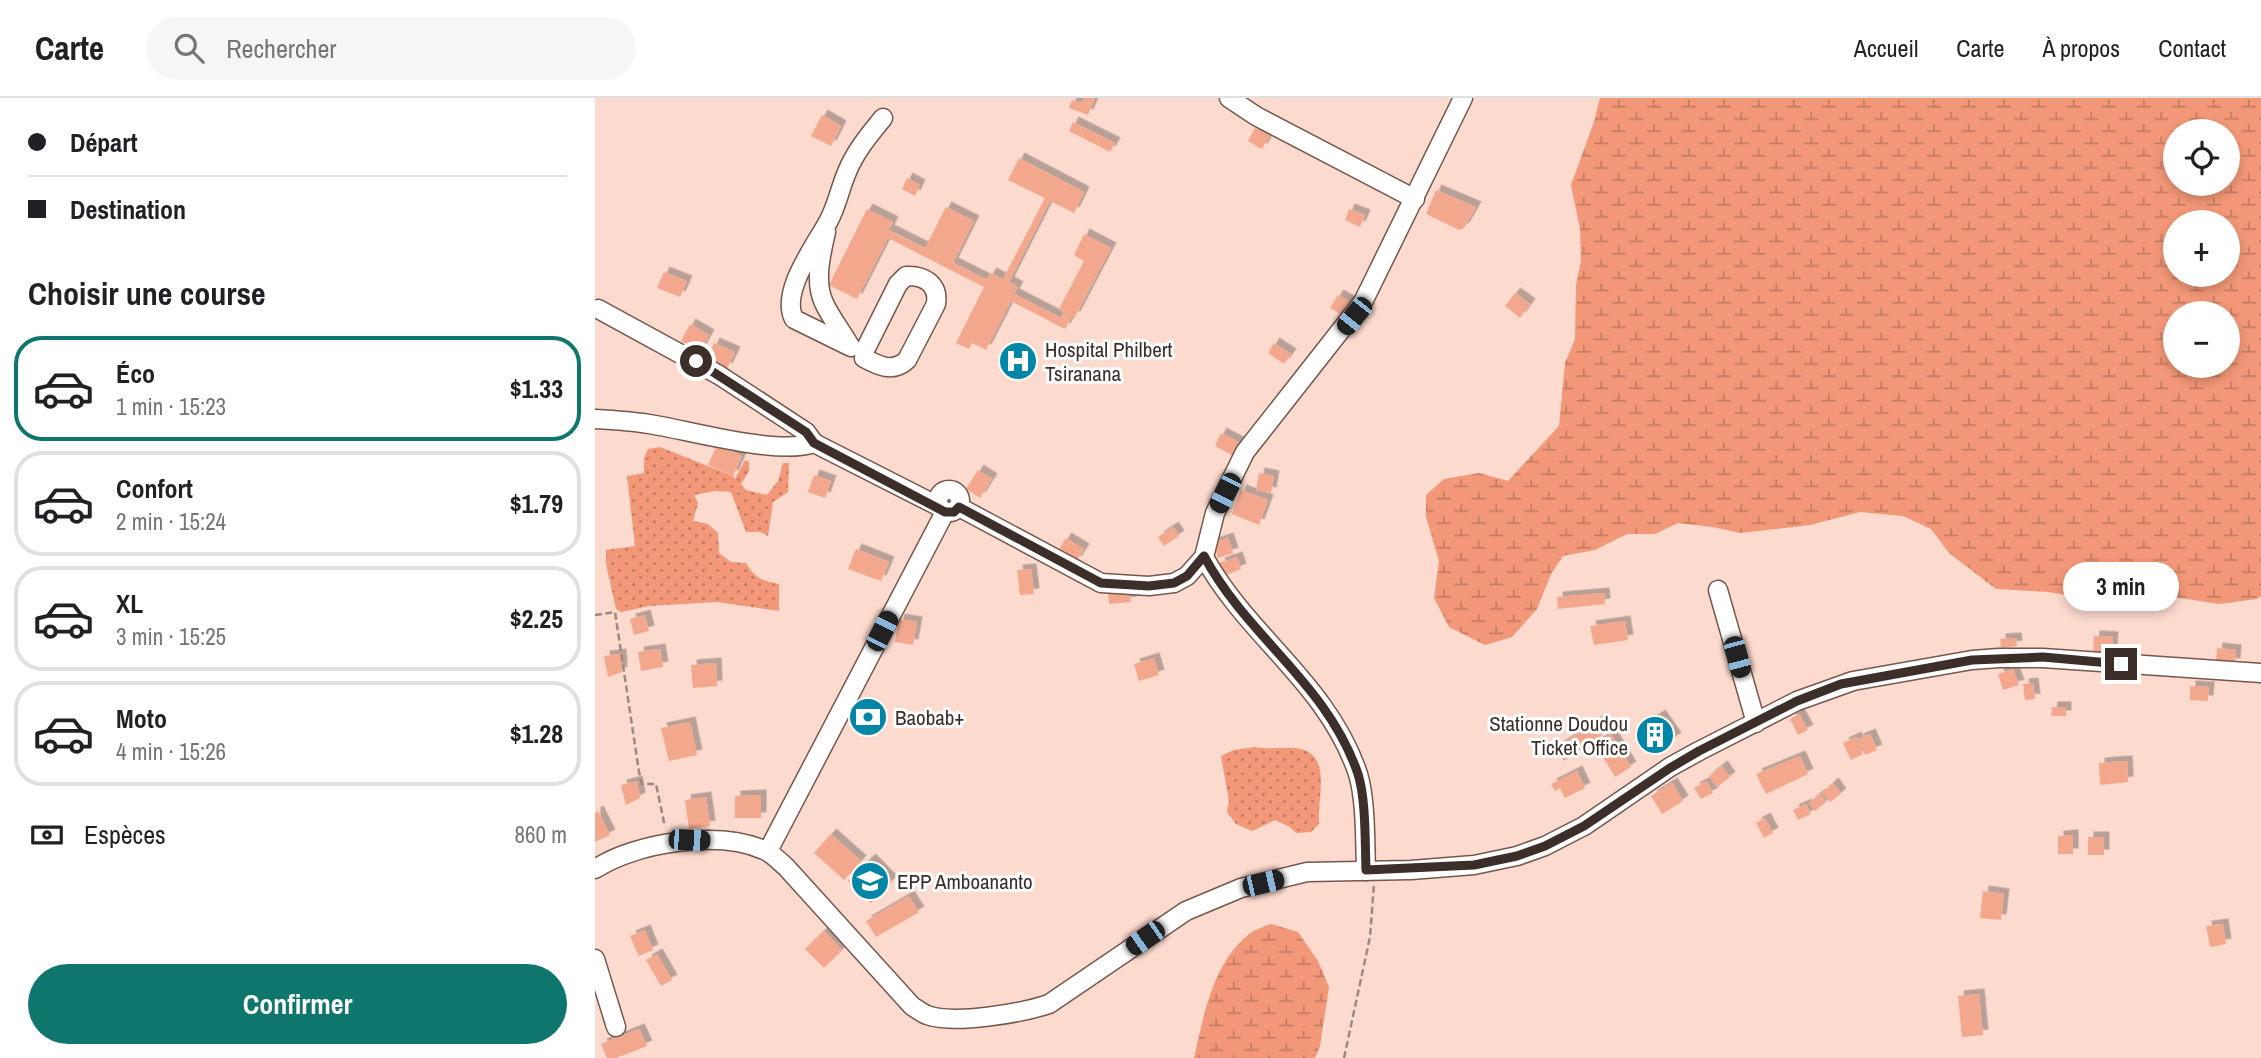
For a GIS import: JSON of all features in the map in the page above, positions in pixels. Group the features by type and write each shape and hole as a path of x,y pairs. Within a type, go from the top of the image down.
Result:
{"street":[{"path":"1229,98 1256,116 1415,199"},
{"path":"597,309 719,375 806,432 814,443 1101,583 1149,586 1174,583 1187,576 1204,556 1215,513 1245,452 1363,302 1463,98"},
{"path":"858,352 868,341 898,284 906,276 924,278 933,286 937,296 936,304 907,360 892,368 879,366 858,352 794,320 789,310 804,260 828,222 848,170 865,139 883,118"},
{"path":"828,222 820,272 820,290 824,303 858,352"},
{"path":"595,419 650,424 736,441 799,446 814,443"},
{"path":"768,851 948,509"},
{"path":"1204,556 1223,590 1311,689 1341,736 1359,777 1370,870"},
{"path":"1718,590 1756,723"},
{"path":"595,869 623,854 689,840 742,842 768,851 786,867 912,1006 929,1016 951,1018 1005,1015 1049,1004 1186,911 1241,888 1307,872 1474,865 1517,856 1545,846 1584,826 1670,768 1797,701 1841,684 1972,660 2043,657 2261,673"},
{"path":"595,959 616,1027"}],"path":[{"path":"595,615 615,612 639,772 642,784 656,784 669,844"},
{"path":"1344,1058 1370,937 1370,870"}],"green space":[{"path":"1600,98 2261,98 2261,596 2257,599 2219,604 2154,594 2124,598 2079,597 1996,589 1949,553 1931,529 1903,516 1860,512 1810,525 1740,533 1678,523 1655,534 1627,534 1595,550 1563,556 1551,574 1537,609 1512,637 1485,645 1449,627 1434,598 1439,561 1426,517 1426,495 1444,479 1479,473 1508,481 1559,426 1565,363 1575,339 1576,285 1581,261 1580,229 1571,185"},
{"path":"660,447 735,479 745,460 749,462 749,471 741,484 746,490 767,495 778,481 783,463 789,463 788,492 773,502 768,536 761,532 746,532 731,492 715,491 694,495 698,503 693,521 708,524 718,533 719,553 731,562 746,563 759,578 779,584 779,611 717,602 649,606 621,612 616,609 606,564 606,550 635,546 627,476 644,473 644,458 648,449"},
{"path":"1255,747 1293,748 1306,751 1314,757 1319,765 1321,788 1319,824 1311,832 1296,833 1275,820 1252,831 1236,824 1227,812 1229,801 1221,756 1234,750"},
{"path":"1271,924 1298,932 1318,961 1329,987 1320,1046 1315,1058 1194,1058 1211,992 1225,961 1249,934"}],"building":[{"path":"1084,98 1095,98 1088,115 1069,108 1072,100 1082,103"},
{"path":"822,115 841,126 831,146 811,136"},
{"path":"1073,122 1115,143 1110,152 1069,131"},
{"path":"1255,128 1270,135 1262,149 1248,141"},
{"path":"1019,158 1084,192 1074,213 1050,201 1009,282 1018,287 1014,294 1061,318 1064,312 1059,309 1084,261 1074,255 1084,234 1111,248 1075,317 1072,316 1065,329 1011,301 986,350 972,343 969,349 956,343 984,287 888,238 857,299 829,285 867,209 893,222 889,230 925,248 946,207 974,221 953,263 987,280 991,273 1003,279 1045,198 1008,180"},
{"path":"907,178 920,185 915,196 902,189"},
{"path":"1436,190 1476,207 1464,228 1459,230 1426,214"},
{"path":"1349,209 1365,215 1360,227 1345,220"},
{"path":"664,272 687,281 680,297 657,288"},
{"path":"1515,293 1530,304 1520,318 1505,306"},
{"path":"1338,295 1352,303 1344,316 1330,308"},
{"path":"690,324 709,335 700,351 681,341"},
{"path":"714,343 735,352 727,369 707,360"},
{"path":"1274,343 1291,354 1284,364 1268,353"},
{"path":"1221,433 1240,443 1234,456 1215,446"},
{"path":"717,445 742,456 733,476 708,465"},
{"path":"978,470 992,479 980,498 966,489"},
{"path":"1259,473 1274,476 1271,493 1256,490"},
{"path":"814,475 831,481 825,498 808,492"},
{"path":"1241,490 1268,500 1259,525 1232,514"},
{"path":"1173,527 1179,536 1164,546 1158,537"},
{"path":"1066,538 1084,549 1076,562 1058,551"},
{"path":"1228,538 1233,553 1218,558 1213,543"},
{"path":"856,549 889,562 881,581 848,569"},
{"path":"1237,557 1241,569 1224,576 1219,563"},
{"path":"1031,569 1034,594 1020,595 1017,570"},
{"path":"1129,592 1131,602 1109,604 1108,594"},
{"path":"1604,593 1605,604 1558,609 1557,597"},
{"path":"645,615 649,631 634,635 630,619"},
{"path":"899,619 917,622 913,645 895,642"},
{"path":"1625,621 1628,640 1594,645 1590,626"},
{"path":"2094,636 2113,637 2112,654 2093,653"},
{"path":"2016,638 2017,646 2001,648 2000,639"},
{"path":"2217,648 2236,650 2235,664 2216,662"},
{"path":"660,649 663,667 641,671 638,652"},
{"path":"621,654 622,672 608,677 604,656"},
{"path":"1154,658 1159,675 1139,681 1134,664"},
{"path":"716,663 717,686 693,688 691,665"},
{"path":"2013,669 2019,685 2003,690 1998,674"},
{"path":"2033,683 2035,699 2025,700 2023,684"},
{"path":"2190,686 2209,687 2208,701 2190,700"},
{"path":"2052,707 2066,707 2066,716 2051,716"},
{"path":"1799,714 1808,730 1798,735 1790,719"},
{"name":"Stationne Doudou Ticket Office","path":"1660,715 1676,738 1649,755 1634,732"},
{"path":"1600,719 1608,731 1564,761 1556,748"},
{"path":"690,722 697,755 669,761 661,728"},
{"path":"1611,734 1631,767 1615,777 1595,744"},
{"path":"1870,734 1877,750 1865,755 1858,739"},
{"path":"1856,737 1863,754 1851,760 1843,743"},
{"path":"1800,756 1808,774 1766,794 1756,774"},
{"path":"2127,761 2128,782 2100,785 2099,763"},
{"path":"1722,766 1730,777 1717,787 1709,776"},
{"path":"1577,771 1585,788 1565,798 1560,788 1555,791 1551,784"},
{"path":"637,781 640,798 626,805 621,785"},
{"path":"1707,781 1713,793 1701,799 1694,788"},
{"path":"1672,783 1683,801 1662,814 1651,796"},
{"path":"1833,783 1841,794 1830,802 1822,793"},
{"path":"1820,794 1826,802 1815,811 1809,803"},
{"path":"761,795 761,818 735,818 735,796"},
{"path":"706,797 710,826 689,829 685,800"},
{"path":"1806,804 1811,814 1798,820 1793,810"},
{"path":"598,811 610,835 595,842 595,813"},
{"path":"1765,818 1773,833 1764,838 1756,823"},
{"path":"831,834 861,861 844,880 814,853"},
{"path":"2073,835 2073,854 2058,854 2058,836"},
{"path":"2088,837 2104,837 2104,855 2088,855"},
{"name":"EPP Amboananto","path":"870,859 892,881 871,903 848,881"},
{"path":"1983,891 2004,894 2001,920 1980,918"},
{"path":"909,896 919,912 876,937 866,921"},
{"path":"2223,924 2226,944 2210,947 2206,926"},
{"path":"645,930 653,950 639,956 630,936"},
{"path":"824,931 842,950 824,968 805,949"},
{"path":"657,954 672,980 661,986 646,960"},
{"path":"1979,994 1983,1035 1962,1037 1958,996"},
{"path":"639,1029 647,1046 616,1058 607,1058 601,1044"}],"place":[{"name":"Hospital Philbert Tsiranana","path":"1018,361"},
{"name":"Baobab+","path":"868,717"},
{"name":"Stationne Doudou Ticket Office","path":"1655,735"},
{"name":"EPP Amboananto","path":"870,881"}],"route":[{"path":"696,361 806,432 814,443 945,512 954,512 959,507 1101,583 1149,586 1174,583 1187,576 1204,556 1223,590 1311,689 1341,736 1359,777 1366,870 1474,865 1517,856 1545,846 1584,826 1699,751 1797,701 1841,684 1972,660 2043,657 2121,664"}]}
